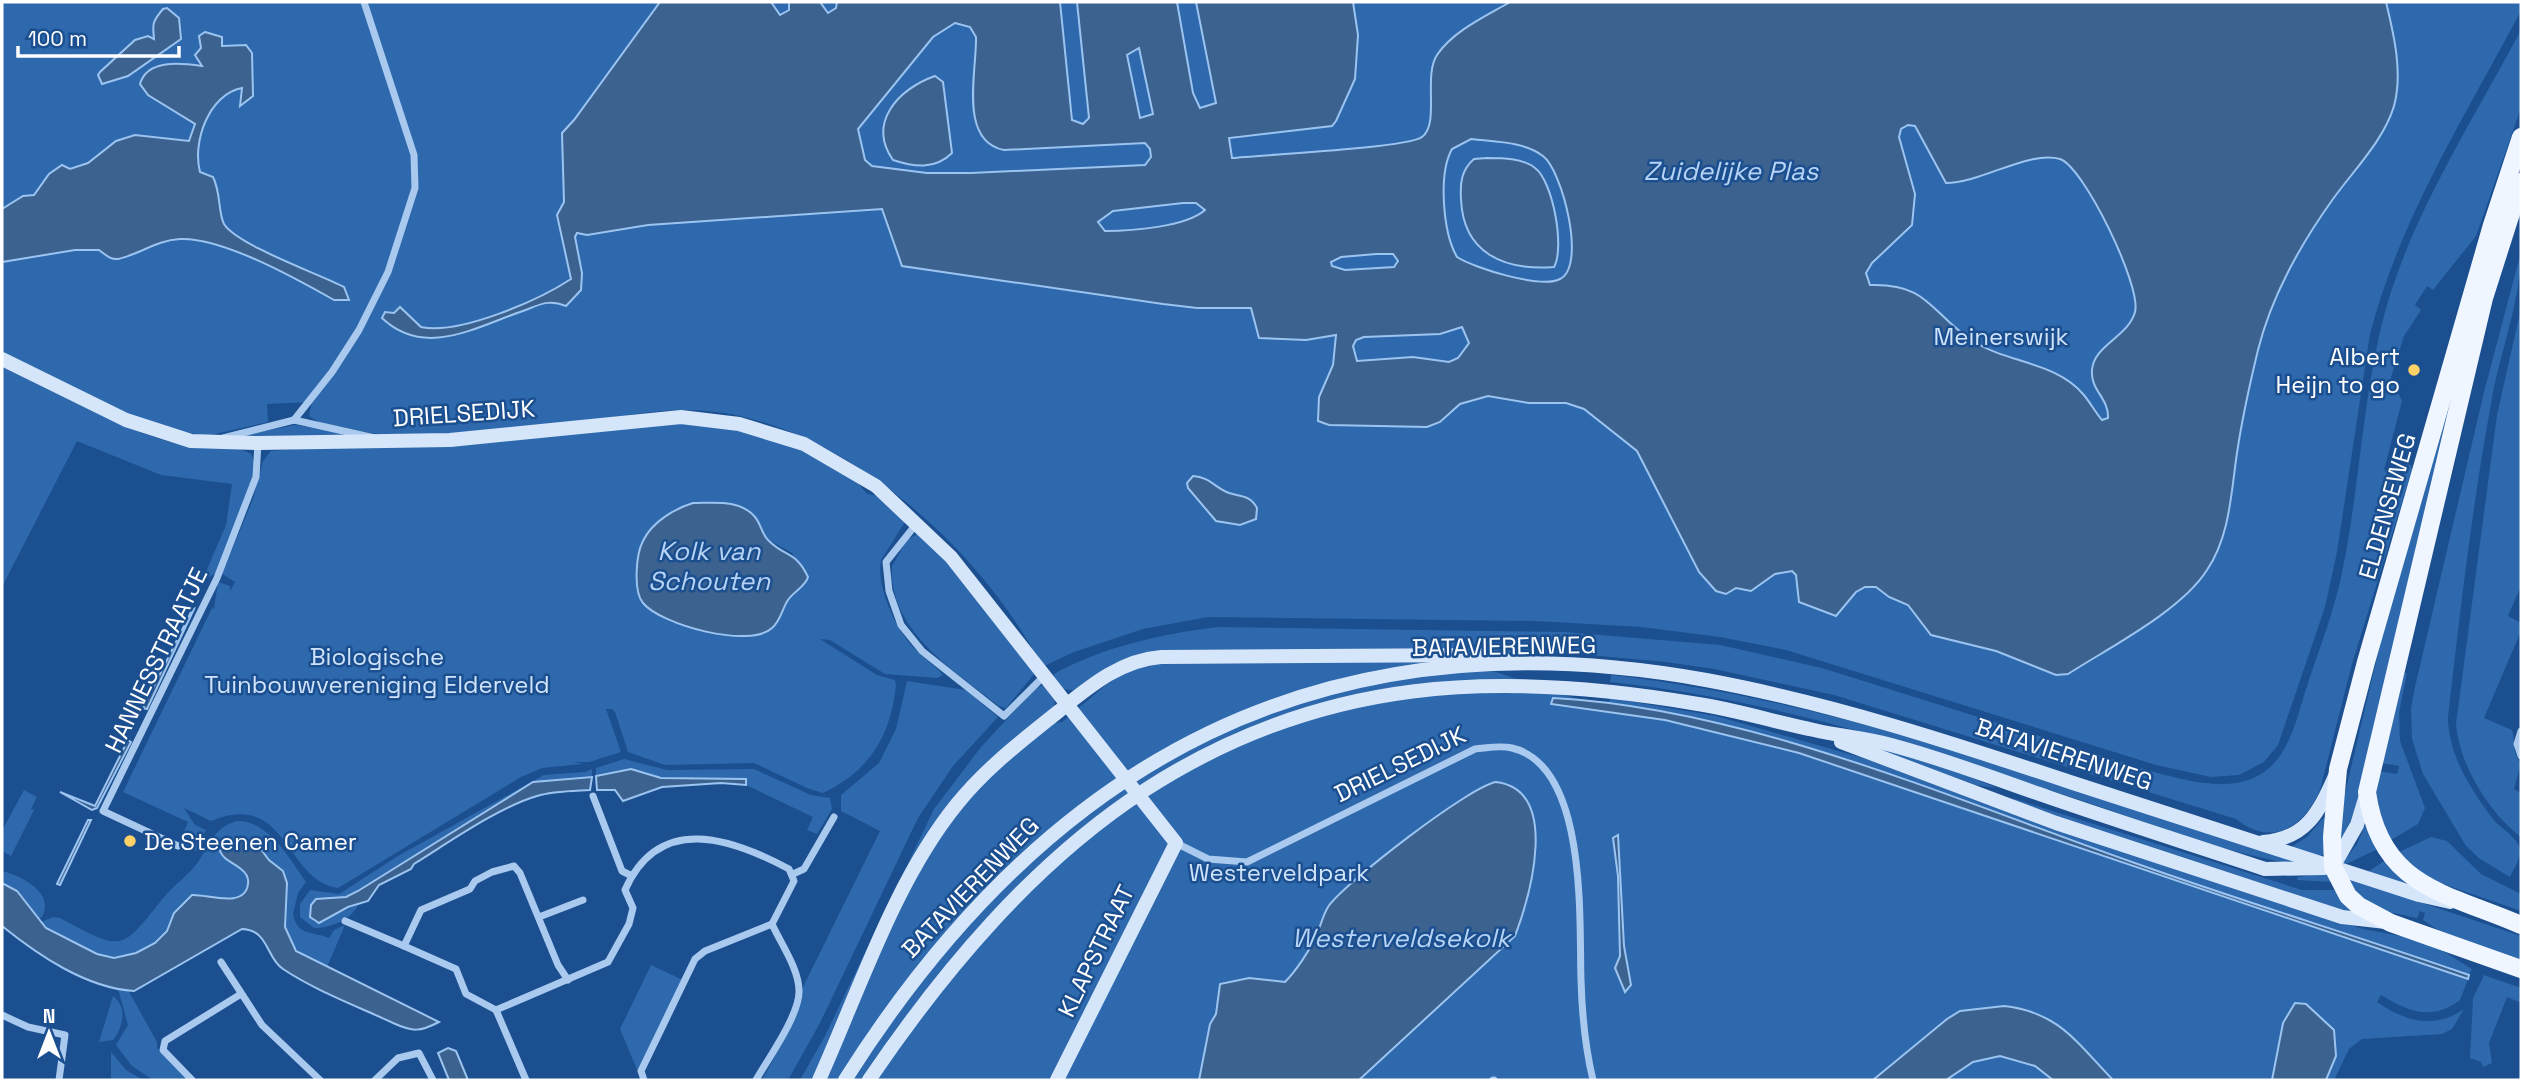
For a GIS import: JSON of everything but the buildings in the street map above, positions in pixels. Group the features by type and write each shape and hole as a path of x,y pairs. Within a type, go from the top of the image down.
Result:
{"main road":[{"name":"ELDENSEWEG","path":"2258,843 2288,838 2305,828 2315,817 2338,769 2469,302 2521,137"},
{"name":"ELDENSEWEG","path":"2333,867 2357,825 2367,792 2481,310 2521,182"},
{"name":"DRIELSEDIJK","path":"2,359 126,420 176,438 209,443 482,437 671,417 719,420 783,437 836,460 876,486 951,557 1176,843"},
{"path":"819,1080 906,885 931,840 975,783 1038,725 1119,668 1149,657 1485,656 1530,664"},
{"name":"BATAVIERENWEG","path":"845,1080 919,974 982,902 1069,822 1142,768 1240,717 1354,680 1413,671 1530,664 1663,674 1801,701 1963,747 2418,895 2469,906 2521,925"},
{"name":"BATAVIERENWEG","path":"871,1079 909,1024 968,951 1045,870 1148,788 1199,759 1265,729 1357,700 1396,693 1507,684 1554,685 1659,698 1733,711 1890,745 2265,869 2333,867"},
{"name":"BATAVIERENWEG","path":"1814,730 1883,760 2056,823 2342,917 2391,923"},
{"name":"ELDENSEWEG","path":"2333,867 2338,769"},
{"name":"ELDENSEWEG","path":"2367,792 2370,811 2379,834 2402,868 2425,886 2469,906"},
{"name":"KLAPSTRAAT","path":"1057,1080 1176,843"},
{"name":"BATAVIERENWEG","path":"2333,867 2348,895 2359,906 2391,923 2521,969"}],"street":[{"path":"293,420 332,372 359,330 393,261 415,188 414,155 364,2"},
{"path":"209,443 293,420 365,434 382,441"},
{"name":"HANNESSTRAATJE","path":"178,846 103,811 217,578 256,477 258,443"},
{"path":"916,523 892,553 886,571 895,610 910,638 1004,716 1044,676"},
{"path":"2520,753 2521,731"},
{"name":"DRIELSEDIJK","path":"1176,843 1208,859 1247,862 1475,749 1502,747 1528,755 1548,774 1568,815 1578,910 1582,1011 1593,1080"},
{"path":"593,796 622,871 632,876"},
{"path":"793,874 804,869 834,817"},
{"path":"496,1010 608,962 633,908 625,890 644,858 660,848 683,840 708,838 751,849 789,869 794,881 772,924 705,951 695,959 641,1071 643,1080"},
{"path":"404,946 421,910 470,889 475,881 484,876 514,866 558,965 568,980"},
{"path":"538,917 583,900"},
{"path":"345,921 456,969 466,994 496,1010 526,1080"},
{"path":"756,1080 794,1012 800,993 797,977 772,924"},
{"path":"221,962 262,1025 320,1080"},
{"path":"192,1080 163,1050 165,1041 241,994"},
{"path":"2,1015 28,1027 65,1035 59,1080"},
{"path":"375,1080 398,1058 419,1053 433,1080"}],"green space":[{"name":"Meinerswijk","path":"2,2 2521,2 2521,11 2416,209 2383,291 2370,334 2337,552 2325,607 2278,745 2264,762 2239,775 2211,777 2156,765 1786,650 1720,637 1641,627 1535,621 1208,617 1143,629 1074,652 1042,667 1015,622 981,576 941,533 896,494 847,460 795,434 742,416 688,410 666,411 499,431 398,436 320,423 309,416 312,402 267,404 268,422 206,436 151,425 2,354"},
{"path":"2521,30 2521,108 2476,236 2433,290 2427,286 2415,305 2421,310 2404,336 2391,377 2402,401 2384,470 2403,476 2407,454 2412,470 2352,664 2320,790 2305,814 2286,829 2262,832 2249,828 2236,819 1834,695 1714,669 1666,662 1567,653 1152,653 1076,691 1063,689 1054,680 1054,674 1112,649 1154,638 1217,627 1565,632 1720,645 1822,668 2157,773 2222,784 2253,778 2267,770 2289,740 2333,607 2346,551 2379,336 2404,256 2440,179"},
{"path":"2521,252 2514,309 2495,385 2478,482 2448,717 2456,758 2469,784 2493,819 2514,838 2519,847 2519,858 2510,877 2480,859 2466,846 2423,774 2412,739 2411,708 2484,392"},
{"path":"2521,308 2521,586 2508,616 2521,623 2521,631 2484,718 2512,730 2515,751 2521,763 2514,789 2521,793 2521,837 2498,815 2469,771 2456,724 2497,415"},
{"path":"2469,318 2472,319 2363,783 2349,827 2341,841 2341,810 2380,645"},
{"path":"2,364 104,416 146,434 177,443 222,446 251,454 255,465 253,477 216,573 202,581 226,525 232,484 161,475 77,441 2,587"},
{"name":"Biologische Tuinbouwvereniging Elderveld","path":"662,421 713,423 816,455 858,483 867,494 880,496 905,522 881,560 882,584 890,609 903,634 943,675 937,678 885,674 830,640 820,639 877,675 895,680 896,685 889,720 875,750 854,774 823,793 754,763 665,765 628,752 615,712 606,709 621,752 589,762 574,762 583,764 542,768 521,777 338,888 320,882 306,870 271,826 256,817 236,814 211,821 184,808 195,825 206,830 196,851 179,843 188,822 123,792 212,608 214,609 218,582 230,586 230,591 235,582 222,574 253,499 263,461 271,451","holes":["693,503 719,503 754,516 767,539 792,553 806,583 787,602 782,615 673,623 654,613 641,601 636,582 642,542 675,509"]},
{"path":"295,425 356,435 233,437"},
{"path":"917,534 930,540 1035,673 1006,708 999,706 945,663 912,630 901,610 894,589 892,566 907,540"},
{"name":"Westerveldpark","path":"1261,660 1466,662 1610,710 1665,720 1799,753 2468,979 2460,1000 2440,1010 2411,1010 2381,995 2377,1002 2409,1018 2431,1021 2453,1016 2464,1009 2452,1029 2442,1034 2362,1039 2349,1049 2334,1080 823,1080 903,902 942,835 974,793 995,772 1054,723 1062,722 1107,684 1141,664"},
{"path":"2403,673 2407,673 2399,713 2400,741 2425,808 2418,824 2391,840 2380,815 2377,780 2378,771 2397,774 2399,766 2380,763"},
{"path":"1611,675 1699,688 1871,726 2042,777 2295,860 2294,864 2204,842 1891,740 1724,699 1610,682"},
{"path":"907,681 966,690 998,717 953,766 918,818 820,1023 788,1080 762,1080 790,1029 802,989 880,831 841,811 841,795 879,763 896,729"},
{"path":"1043,685 1055,699 1054,707 948,810 816,1080 800,1080 825,1036 934,809 981,747 1036,688"},
{"path":"1610,698 1716,716 1866,759 2056,830 2363,929 2427,941 2472,969 2469,975 2301,920 1874,770 1743,731 1609,702"},
{"path":"1884,749 1960,773 1997,788 1976,785 1881,751"},
{"path":"624,759 667,770 754,769 811,795 830,798 832,809 817,834 807,830 813,817 746,785 746,779 661,778 621,770 596,776 596,768"},
{"path":"592,769 592,777 533,782 358,891 346,897 327,898 310,917 315,923 358,905 350,915 339,922 314,928 300,917 300,904 310,890 339,894 398,856 544,775 585,772"},
{"path":"24,790 37,797 31,809 34,810 11,856 2,851 2,831"},
{"path":"2015,799 2302,890 2335,890 2355,914 2032,810 2013,801"},
{"path":"2323,818 2326,819 2326,852 2319,857 2291,847 2307,837"},
{"path":"237,821 248,822 268,834 285,852 306,882 298,893 293,914 298,926 306,932 329,938 334,930 345,925 327,967 309,958 290,941 286,921 286,878 257,844 243,838 221,846 225,858 245,873 248,886 245,891 235,898 217,899 187,914 138,954 112,958 95,954 41,922 53,917 60,918 109,941 129,937 194,867 217,832"},
{"path":"2365,825 2378,849 2346,864 2343,862 2357,844"},
{"path":"2431,837 2447,841 2481,874 2521,894 2521,911 2423,877 2399,852"},
{"path":"2386,860 2411,886 2367,872"},
{"path":"2,871 18,876 34,886 44,900 42,917 38,919 17,891 2,883"},
{"path":"2328,873 2332,882 2297,880 2298,877"},
{"path":"2351,879 2521,936 2521,962 2442,933 2423,920 2425,913 2420,911 2417,918 2378,908 2355,891 2348,881"},
{"path":"651,965 683,980 638,1072 620,1029"},
{"path":"2484,975 2521,988 2521,1003 2507,997 2489,1043 2492,1063 2483,1067 2481,1062 2470,1058 2473,998"},
{"path":"118,989 128,990 157,1042 157,1048 188,1080 153,1080 132,1066 116,1045 128,1025"},
{"path":"113,996 121,1006 121,1024 113,1040 99,1042"},
{"path":"111,1052 126,1070 143,1080 111,1080"}],"water":[{"name":"Zuidelijke Plas","path":"660,2 771,2 780,15 789,10 789,2 820,2 828,13 836,8 837,2 1060,2 1072,120 1083,124 1089,118 1077,2 1177,2 1193,93 1200,108 1216,103 1196,2 1353,2 1358,35 1355,79 1336,121 1332,126 1229,138 1232,158 1363,148 1422,137 1430,122 1431,75 1437,55 1461,31 1510,2 2386,2 2398,67 2394,106 2383,131 2309,234 2271,309 2246,401 2231,499 2225,529 2215,557 2195,585 2163,614 2068,674 2056,675 1996,651 1931,635 1908,605 1889,597 1876,587 1865,587 1856,592 1836,616 1799,602 1796,575 1792,571 1775,574 1751,591 1736,588 1726,594 1716,591 1699,572 1637,451 1584,409 1566,403 1529,403 1488,396 1460,404 1440,422 1427,427 1329,425 1318,421 1319,397 1333,365 1336,335 1306,340 1259,338 1251,308 1197,308 1163,304 902,266 882,209 648,225 587,235 577,233 575,237 582,273 581,290 566,306 543,304 467,331 432,338 398,330 382,318 385,312 394,313 400,307 421,327 456,326 520,306 571,279 557,215 564,202 562,133","holes":["955,23 970,27 976,37 973,85 975,119 980,133 990,144 1004,150 1145,143 1150,149 1151,157 1145,165 927,173 872,166 865,160 858,129 933,37","1139,48 1153,114 1140,118 1127,55","1908,125 1915,126 1946,183 1960,182 2048,157 2060,159 2083,183 2121,255 2135,299 2135,312 2131,321 2094,361 2092,377 2106,405 2108,418 2102,420 2072,383 2045,369 1973,341 1917,294 1890,286 1870,285 1866,273 1872,263 1912,225 1915,194 1899,137 1901,129","1471,139 1527,147 1543,156 1557,179 1569,218 1571,256 1568,271 1560,279 1538,281 1492,271 1457,257 1448,234 1444,203 1448,160 1452,149","1183,203 1196,203 1205,210 1172,224 1143,229 1105,231 1098,222 1113,211","1376,254 1393,254 1398,261 1394,267 1345,270 1332,266 1331,262 1341,257","1462,327 1469,343 1458,358 1449,362 1413,357 1357,361 1353,346 1356,340 1364,337 1440,334"]},
{"path":"167,8 179,18 181,39 128,76 102,84 98,75 100,72 135,40 148,36 154,39 155,21 163,9"},
{"path":"205,32 222,37 222,46 246,45 252,53 253,96 240,106 242,88 220,99 212,109 201,134 198,160 200,172 213,177 224,224 261,250 344,287 349,300 334,300 259,261 197,240 172,240 118,259 110,258 99,250 75,250 2,262 2,209 23,196 34,195 49,174 62,165 70,169 88,163 116,141 135,135 189,141 195,124 148,95 140,84 150,70 166,64 202,66 195,55 201,48 199,36"},
{"path":"935,76 943,82 952,153 939,162 924,166 893,160 883,133 890,109 909,89"},
{"path":"1474,159 1525,162 1541,175 1552,200 1558,231 1554,267 1519,266 1503,261 1490,255 1469,233 1461,199 1462,178"},
{"path":"1193,476 1204,478 1224,491 1248,499 1257,508 1256,519 1240,525 1216,521 1188,488 1187,483"},
{"name":"Kolk van Schouten","path":"693,503 726,503 749,511 767,539 795,558 804,569 807,580 788,600 772,628 761,634 745,636 706,632 668,619 643,603 638,590 637,572 643,541 664,517"},
{"path":"194,609 147,709 143,708 192,610"},
{"path":"1553,698 1626,705 1773,737 1920,785 2174,877 2469,975 2468,979 1799,753 1665,720 1551,704"},
{"path":"128,740 131,742 97,808 92,810 60,792 95,806"},
{"path":"631,769 661,778 746,779 746,785 721,783 662,787 623,801 615,790 597,790 596,776"},
{"path":"592,777 590,790 537,796 490,817 414,864 411,869 379,885 368,901 348,907 319,923 310,917 311,905 316,899 346,897 358,891 533,782"},
{"name":"Westerveldsekolk","path":"1496,782 1516,789 1528,804 1535,824 1533,872 1515,936 1359,1080 1199,1080 1210,1024 1216,1014 1220,984 1249,978 1285,982 1306,954 1328,907 1338,895 1435,817"},
{"path":"88,820 91,820 60,885 57,884"},
{"path":"1618,835 1624,946 1631,985 1625,992 1615,968 1620,956 1618,876 1613,838"},
{"path":"235,838 257,844 269,860 283,871 287,883 285,927 296,951 439,1022 416,1030 406,1028 323,991 283,969 257,934 242,929 134,991 116,989 81,977 47,959 2,926 2,883 17,891 46,928 97,954 114,958 136,953 155,943 167,931 174,913 192,895 233,898 245,892 248,882 246,874 220,851 225,842"},
{"path":"2295,1003 2306,1004 2334,1030 2336,1056 2326,1080 2272,1080 2283,1023"},
{"path":"2004,1006 2023,1009 2053,1022 2066,1031 2113,1080 2053,1080 2035,1066 2000,1056 1973,1062 1946,1080 1873,1080 1960,1011"},
{"path":"448,1048 456,1051 468,1080 449,1080 438,1053"}],"place":[{"name":"Albert Heijn to go","path":"2414,370"},
{"name":"De Steenen Camer","path":"130,841"}]}
